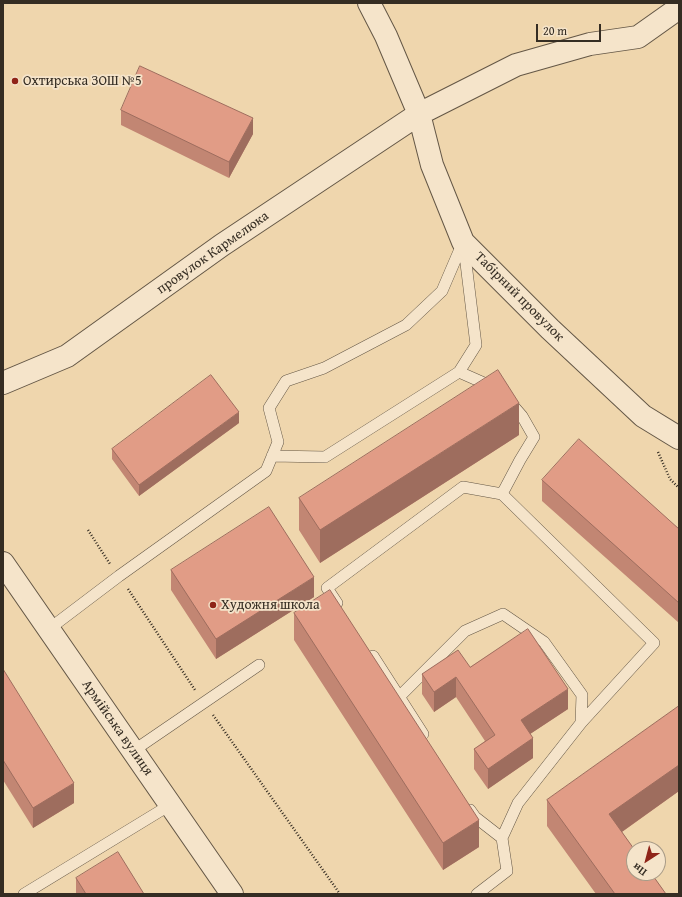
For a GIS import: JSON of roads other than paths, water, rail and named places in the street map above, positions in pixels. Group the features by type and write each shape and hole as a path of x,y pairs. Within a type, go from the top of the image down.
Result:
{"street":[{"name":"Табірний провулок","path":"369,3 386,36 419,114 432,165 464,242 550,329 643,416 679,438"},
{"name":"провулок Кармелюка","path":"3,384 67,356 222,245 419,114 516,65 590,44 638,37 679,8"},
{"name":"Армійська вулиця","path":"3,563 232,894"}],"lane":[{"path":"272,456 326,457 459,372 476,345 464,242"},
{"path":"48,629 119,576 266,471 278,442 269,408 286,381 324,368 406,325 442,291 464,242"},
{"path":"459,372 498,389 522,416 534,437 502,494"},
{"path":"344,614 327,588 463,487 502,494 654,643 581,723 518,803 502,838 507,871 477,894"},
{"path":"400,696 465,631 503,614 544,642 565,671 582,695 581,723"},
{"path":"366,646 400,696 429,744"},
{"path":"133,751 259,665"},
{"path":"466,804 475,818 502,838"},
{"path":"24,894 170,805"}],"place":[{"name":"Охтирська ЗОШ №5","path":"15,81"},
{"name":"Художня школа","path":"213,605"}]}
